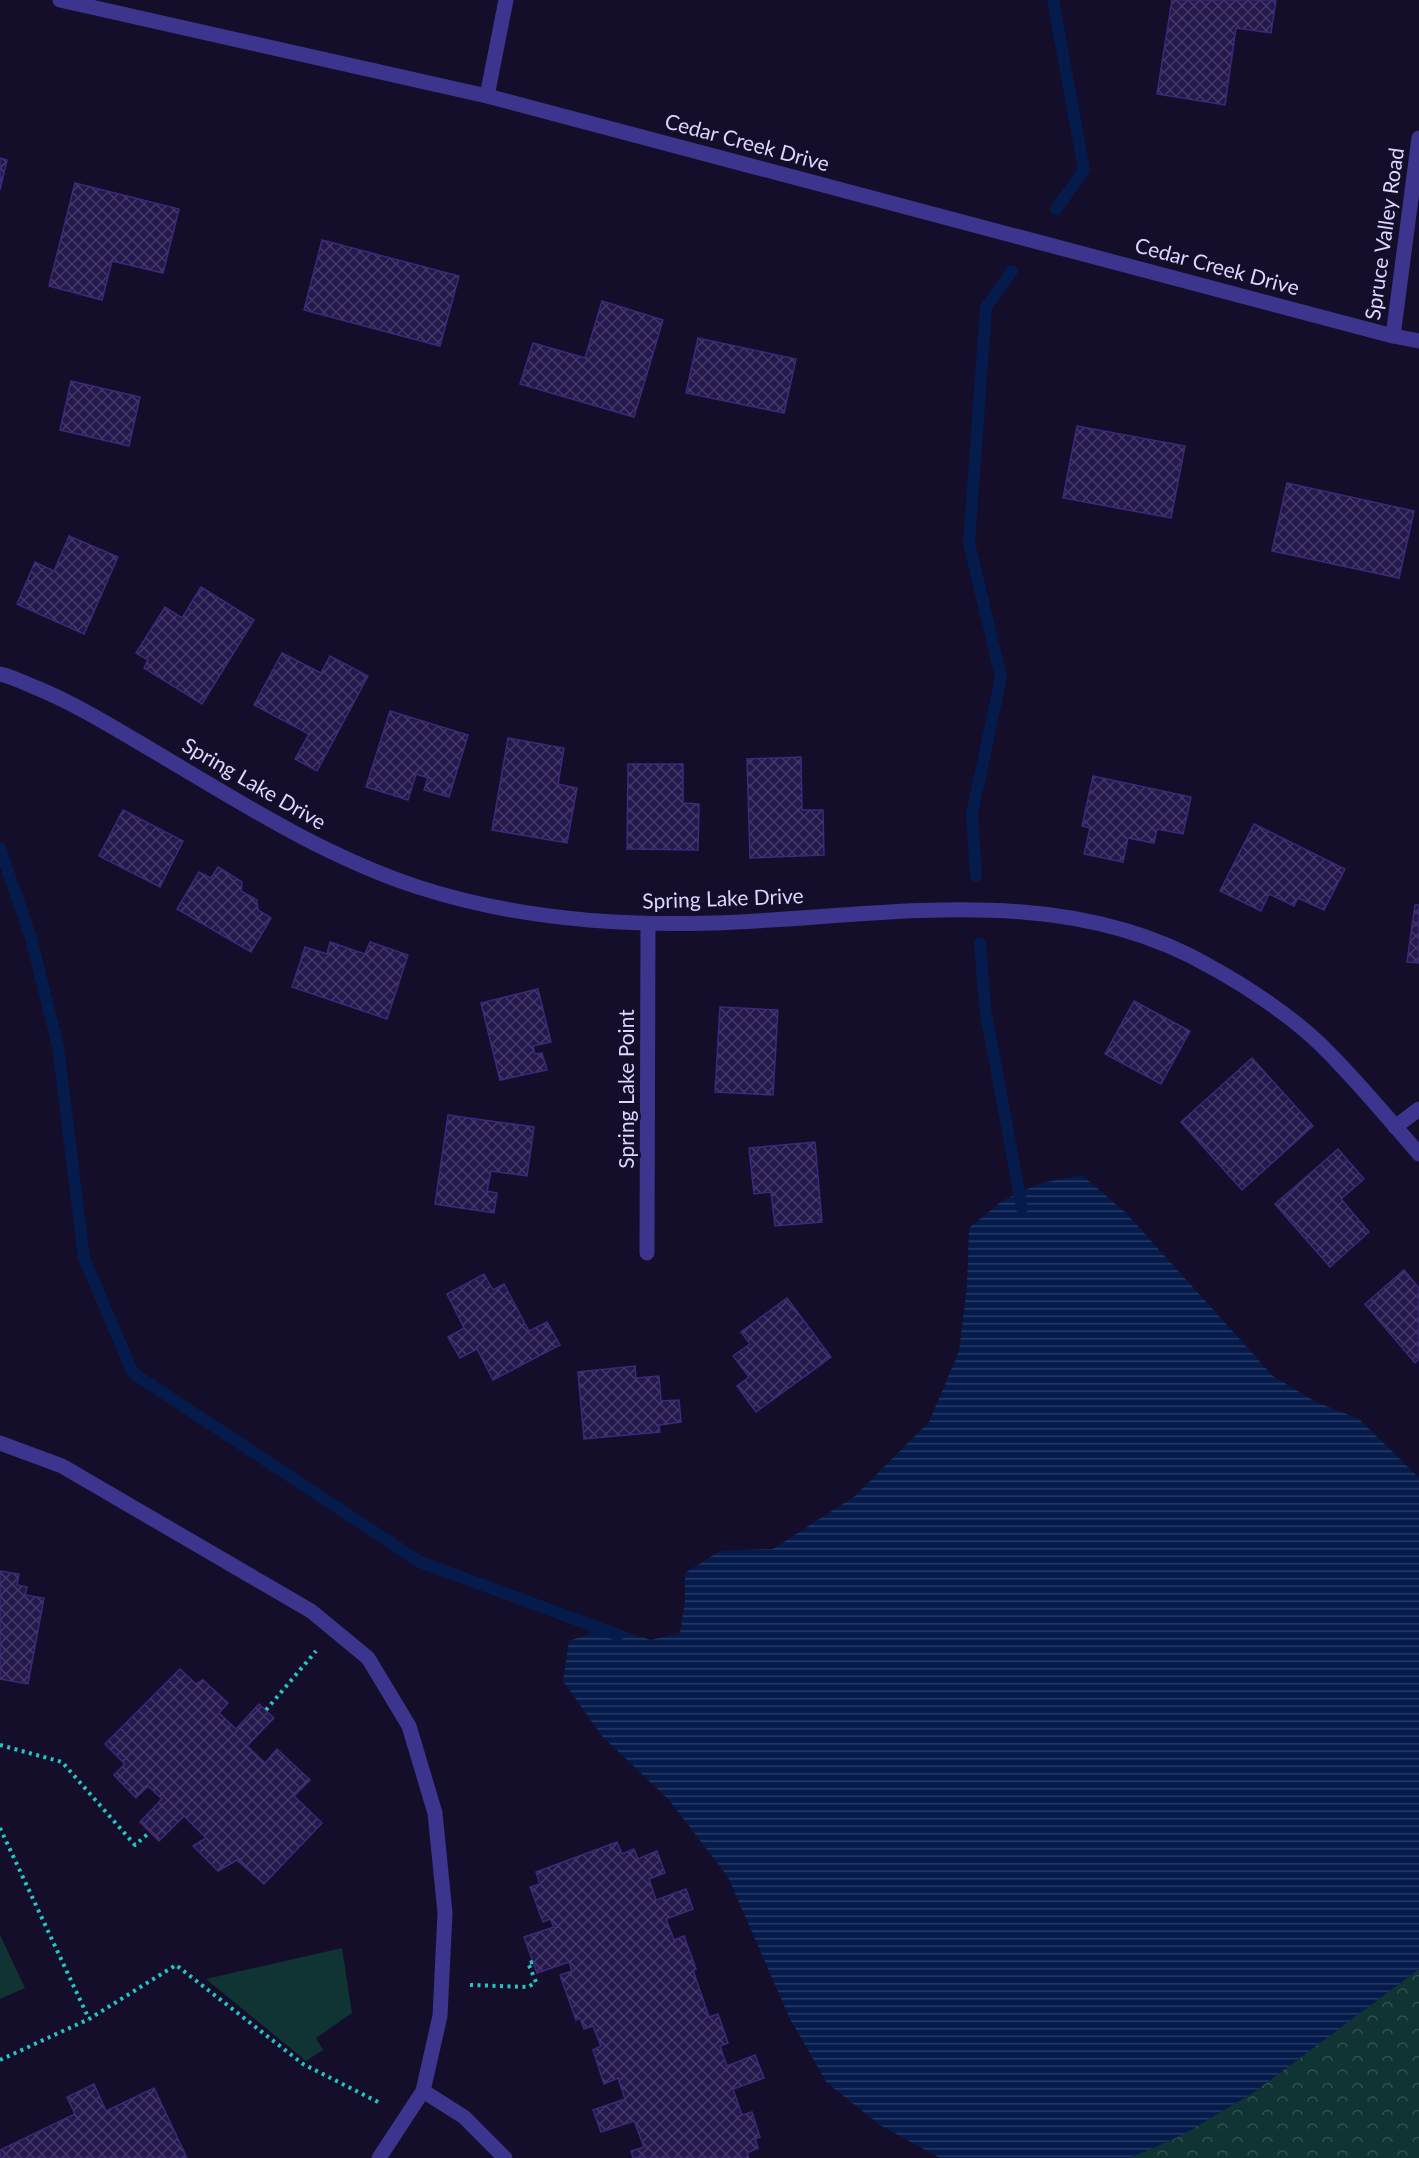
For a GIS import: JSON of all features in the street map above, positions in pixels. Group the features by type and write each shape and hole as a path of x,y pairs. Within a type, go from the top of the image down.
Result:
{"street":[{"name":"Cedar Creek Drive","path":"60,0 487,96 1419,341"},
{"path":"487,96 506,0"},
{"name":"Spruce Valley Road","path":"1393,336 1419,138"},
{"name":"Spring Lake Drive","path":"0,674 71,702 271,820 340,856 417,887 504,910 579,921 648,924 715,923 954,909 1011,910 1082,919 1144,936 1208,965 1261,998 1318,1042 1419,1154"},
{"name":"Spring Lake Point","path":"647,1253 648,924"},
{"path":"1395,1127 1419,1109"},
{"path":"0,1443 62,1466 311,1611 368,1658 409,1726 435,1813 446,1913 440,2016 423,2091 379,2158"},
{"path":"423,2091 464,2117 504,2158"}],"path":[{"path":"266,1710 298,1670"},
{"path":"0,1745 62,1762 135,1845 150,1832"},
{"path":"0,1828 89,2019"},
{"path":"442,1985 528,1987 536,1982 528,1963 533,1962"},
{"path":"0,2060 89,2019 176,1965 303,2064 378,2101"}],"green space":[{"path":"0,1935 25,1988 0,1999"},
{"path":"342,1948 352,2013 316,2038 323,2050 306,2061 206,1979"},
{"path":"1419,1969 1419,2158 1130,2158 1182,2135 1254,2092"}],"water":[{"path":"1082,1175 1126,1213 1273,1376 1316,1402 1359,1419 1419,1478 1419,1969 1254,2092 1182,2135 1130,2158 940,2158 880,2125 827,2083 790,2019 728,1877 669,1800 602,1736 563,1681 569,1641 609,1627 651,1640 680,1633 685,1601 685,1573 720,1551 773,1549 855,1496 929,1422 959,1351 967,1286 969,1228 1002,1201 1041,1183"}],"building":[{"path":"1172,0 1276,0 1271,33 1236,28 1225,105 1157,94"},
{"path":"0,158 7,160 0,190"},
{"path":"75,183 179,209 163,273 112,261 102,300 49,286"},
{"path":"322,240 459,276 440,346 304,310"},
{"path":"602,301 663,320 634,417 520,384 533,343 585,358"},
{"path":"698,338 796,359 784,413 686,393"},
{"path":"71,381 140,397 129,446 60,430"},
{"path":"1077,426 1185,446 1171,518 1063,498"},
{"path":"1287,483 1414,511 1399,578 1272,551"},
{"path":"69,536 118,557 84,634 17,604 35,562 54,571"},
{"path":"201,587 254,620 202,704 144,668 148,660 136,653 165,607 182,618"},
{"path":"282,653 321,673 330,656 368,676 317,771 295,759 309,734 254,705"},
{"path":"390,711 468,735 449,797 424,790 428,778 416,774 408,800 366,787"},
{"path":"508,738 564,748 558,784 577,788 567,843 492,830"},
{"path":"801,757 802,810 823,810 824,855 750,858 747,759"},
{"path":"628,764 683,764 683,803 699,804 698,850 627,849"},
{"path":"1093,776 1191,797 1183,834 1157,829 1154,843 1128,838 1123,862 1084,854 1090,828 1082,826"},
{"path":"123,810 183,841 160,887 99,856"},
{"path":"1254,824 1345,869 1324,910 1298,898 1294,906 1269,894 1261,911 1220,891"},
{"path":"218,867 242,882 241,891 257,900 258,910 271,918 251,952 177,909 199,872 211,878"},
{"path":"1415,905 1419,905 1419,963 1407,962"},
{"path":"330,942 365,954 370,942 408,955 387,1019 292,987 305,947 327,954"},
{"path":"538,989 551,1042 533,1046 535,1054 542,1053 547,1070 500,1080 481,1003"},
{"path":"1134,1001 1190,1031 1161,1084 1105,1054"},
{"path":"720,1007 778,1010 773,1095 715,1092"},
{"path":"1252,1058 1313,1126 1242,1190 1181,1122"},
{"path":"448,1115 534,1127 527,1176 491,1171 487,1191 497,1193 494,1213 435,1204"},
{"path":"815,1142 822,1222 775,1226 771,1192 754,1194 749,1148"},
{"path":"1338,1149 1364,1179 1341,1199 1369,1232 1330,1267 1275,1204"},
{"path":"1404,1270 1419,1288 1419,1359 1415,1363 1365,1304"},
{"path":"484,1274 493,1290 504,1284 529,1331 547,1322 560,1345 493,1380 477,1349 460,1358 448,1337 464,1328 447,1294"},
{"path":"787,1298 831,1357 756,1412 737,1386 749,1377 733,1356 750,1344 741,1332"},
{"path":"635,1366 636,1378 659,1376 661,1401 679,1400 681,1422 659,1425 660,1432 584,1439 578,1372"},
{"path":"0,1571 19,1574 17,1585 27,1587 25,1595 44,1598 28,1684 0,1679"},
{"path":"180,1669 196,1684 203,1680 228,1703 219,1713 236,1729 259,1704 274,1718 247,1746 265,1763 277,1749 310,1780 294,1796 322,1823 264,1884 237,1860 218,1871 193,1846 206,1838 184,1816 159,1841 140,1822 162,1799 148,1786 136,1798 114,1775 125,1764 105,1744"},
{"path":"617,1842 622,1854 634,1849 638,1859 657,1851 665,1873 649,1879 656,1900 686,1889 693,1909 666,1919 674,1940 684,1936 709,2017 718,2014 728,2043 720,2046 727,2066 755,2055 764,2078 733,2089 742,2115 752,2112 760,2137 755,2139 758,2148 747,2153 749,2158 633,2158 631,2151 644,2147 634,2121 601,2132 593,2110 625,2099 618,2078 604,2084 593,2050 601,2046 593,2026 584,2029 580,2018 576,2020 560,1975 572,1971 569,1962 537,1973 524,1937 554,1927 550,1919 543,1922 530,1887 540,1884 536,1872"},
{"path":"94,2084 106,2111 154,2088 187,2158 0,2158 0,2150 75,2114 67,2097"}],"waterway":[{"path":"1053,0 1084,170 1056,209"},
{"path":"976,876 972,814 1001,677 969,543 986,307 1012,271"},
{"path":"0,848 31,938 58,1046 84,1258 133,1373 420,1562 618,1635"},
{"path":"980,943 985,1008 1022,1208"}]}
